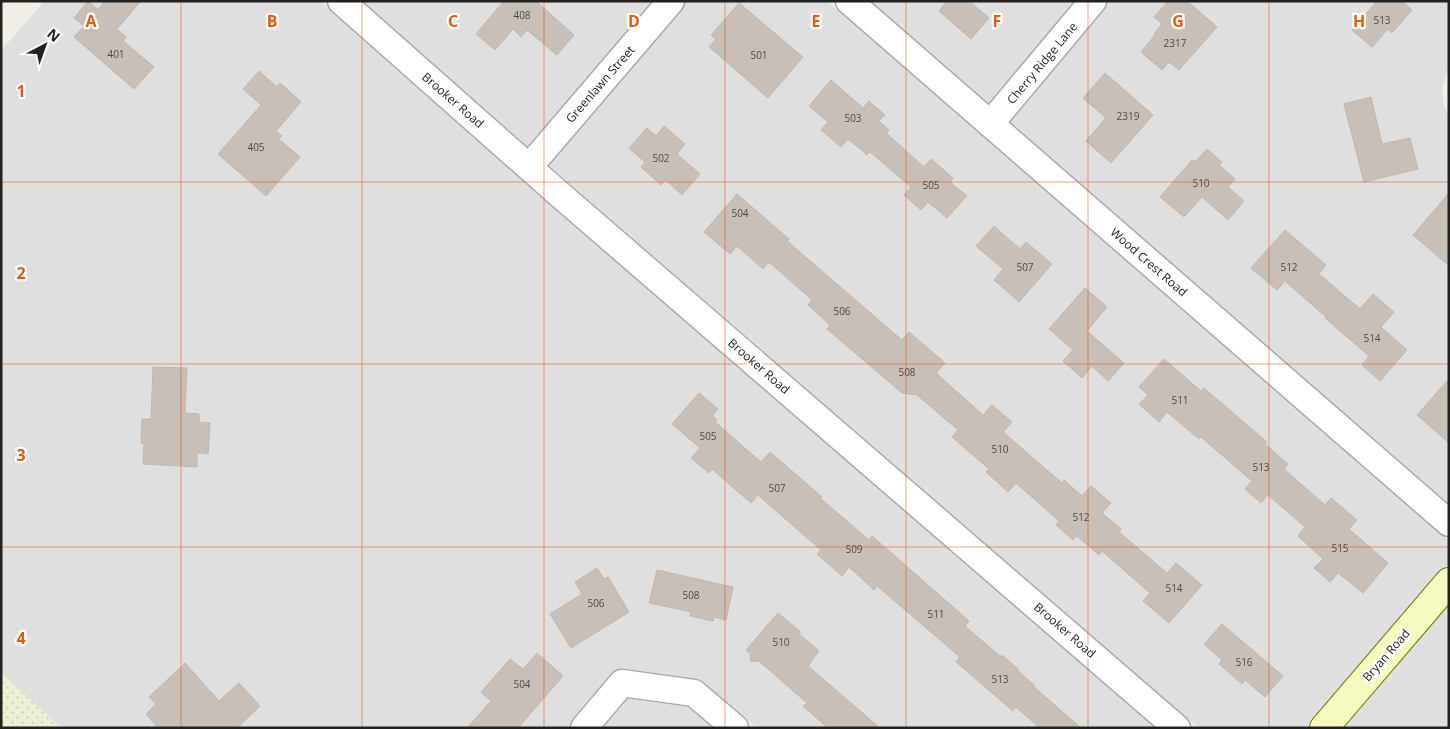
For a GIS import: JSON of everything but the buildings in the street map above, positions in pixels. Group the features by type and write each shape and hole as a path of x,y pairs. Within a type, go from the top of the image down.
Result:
{"street":[{"name":"Brooker Road","path":"341,1 529,167 1178,728"},
{"name":"Greenlawn Street","path":"529,167 671,1"},
{"name":"Wood Crest Road","path":"849,1 1449,523"},
{"name":"Cherry Ridge Lane","path":"990,124 1094,1"},
{"name":"Bryan Road","path":"1324,728 1449,582"},
{"path":"584,728 622,683 694,693 735,728"}],"shaded area":[{"path":"44,1 320,1 511,170 1156,728 757,728 697,680 625,670 612,675 567,728 62,728 1,673 1,51"},
{"path":"363,1 655,1 529,149"},
{"path":"687,1 827,1 1449,541 1449,563 1307,728 1199,728 548,165"},
{"path":"870,1 1077,1 990,105"},
{"path":"1109,1 1449,1 1449,66 1442,88 1444,106 1449,116 1449,504 1008,121"},
{"path":"1449,601 1449,728 1340,728"},
{"path":"626,697 688,706 713,728 600,728"}],"green space":[{"path":"1,673 62,728 1,728"}]}
